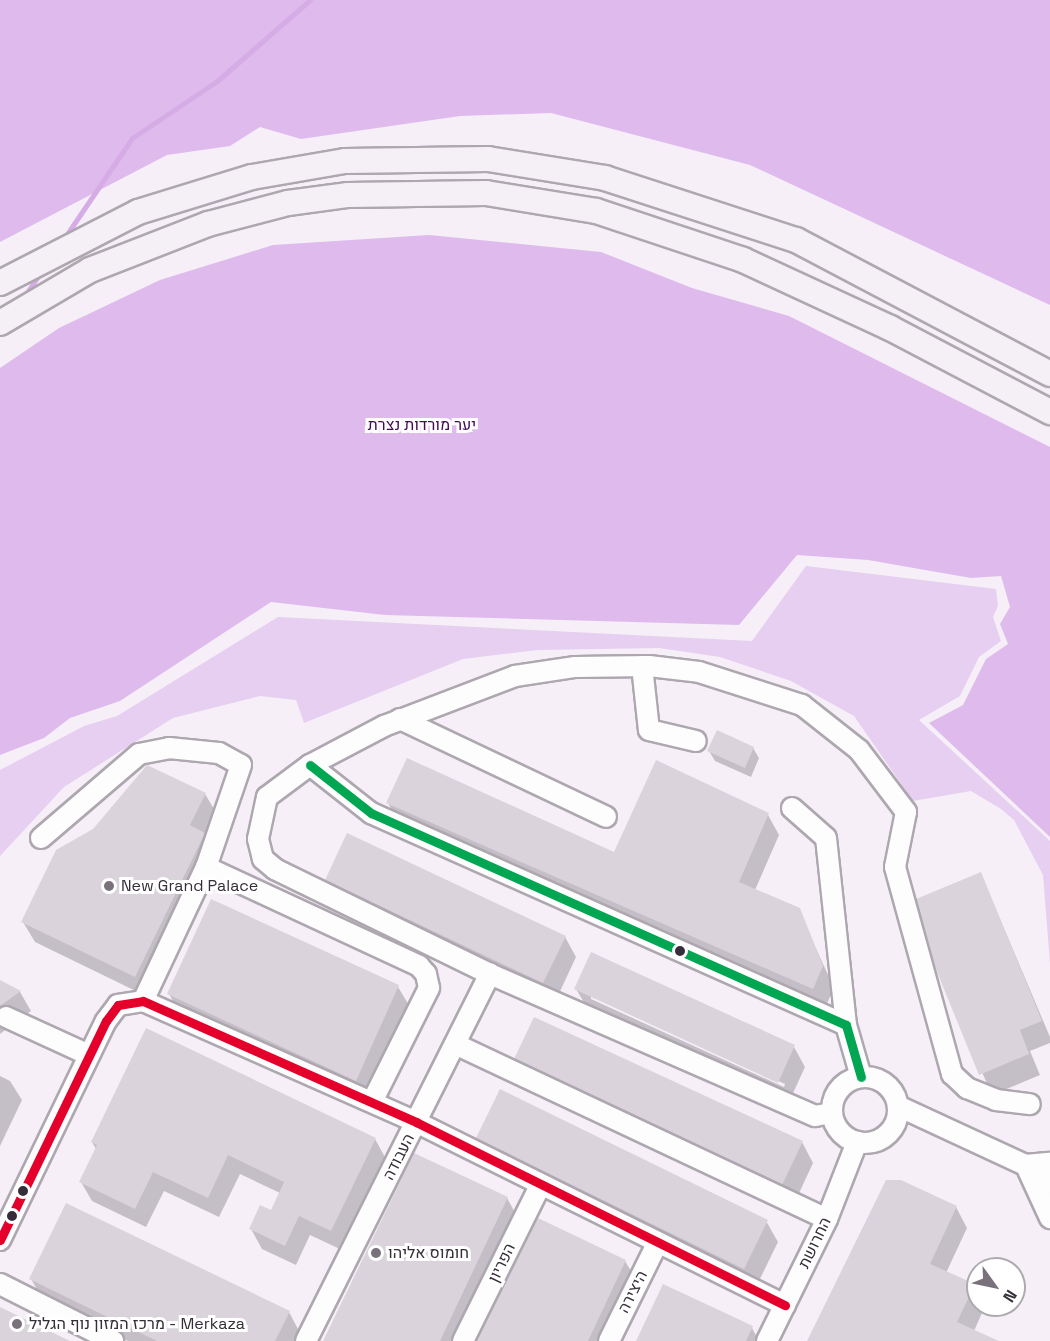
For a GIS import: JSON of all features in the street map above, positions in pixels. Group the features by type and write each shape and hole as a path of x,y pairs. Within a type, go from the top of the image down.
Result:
{"main road":[{"path":"0,283 138,212 262,175 345,161 489,159 604,178 796,240 1050,374"},
{"path":"0,323 90,270 208,224 288,203 348,195 486,193 596,211 743,260 880,323 1050,412"}],"street":[{"path":"642,666 649,729 696,741"},
{"path":"831,1113 815,1116 490,974 263,859 258,839 267,797 310,765 400,719 515,676 575,667 642,666 699,672 802,705 859,750 906,812 895,867 952,1074 967,1089 996,1100 1030,1104"},
{"path":"400,719 606,817"},
{"path":"41,838 139,754 169,748 219,753 241,765 206,867 143,1001"},
{"path":"310,765 371,813 846,1024"},
{"path":"792,807 825,838 846,1024 861,1077"},
{"path":"206,867 419,966 426,974 429,988 372,1102"},
{"name":"העבודה","path":"306,1341 490,974"},
{"path":"0,1240 89,1055 118,1005 143,1001 417,1122 785,1305"},
{"path":"6,1017 89,1055"},
{"path":"455,1044 827,1219"},
{"path":"861,1077 836,1093 831,1113 839,1131 856,1142 887,1135 898,1106"},
{"path":"861,1077 889,1087 898,1106 1025,1165 1050,1184"},
{"name":"החרושת","path":"767,1341 827,1219 856,1142"},
{"path":"1025,1165 1050,1162"},
{"path":"1025,1165 1050,1218"},
{"name":"הפריון","path":"463,1341 541,1184"},
{"name":"היצירה","path":"609,1341 658,1242"},
{"path":"0,1284 113,1341"}],"shaded area":[{"path":"806,566 996,589 998,606 993,617 1001,641 979,657 960,696 919,720 1050,841 1050,963 1043,875 1014,820 1001,809 971,791 913,801 854,716 791,681 720,657 659,648 538,650 463,659 304,723 296,700 260,696 173,718 64,787 0,856 0,770 84,726 117,716 278,617 752,641"}],"green space":[{"path":"0,0 1050,0 1050,305 750,165 551,113 460,116 301,139 260,127 230,146 167,155 0,242"},
{"name":"יער מורדות נצרת","path":"429,235 601,252 692,288 789,316 1050,447 1050,837 929,723 963,705 986,659 1008,644 1000,624 1010,607 1001,576 971,578 868,560 797,555 739,625 385,615 271,602 120,701 70,718 44,738 0,755 0,368 59,328 160,280 273,245"}],"building":[{"path":"717,730 754,747 745,768 707,751"},
{"path":"407,758 614,852 656,760 769,813 739,882 800,908 823,966 813,989 386,803"},
{"name":"New Grand Palace","path":"147,765 206,793 190,825 205,833 135,977 21,922 56,850 93,829"},
{"path":"347,833 566,936 543,983 325,880"},
{"path":"981,872 1042,1021 1020,1030 1029,1054 979,1075 935,967 916,899"},
{"path":"211,899 399,985 356,1081 167,994"},
{"path":"591,952 795,1045 778,1083 574,989"},
{"path":"0,980 21,991 0,1006"},
{"path":"534,1017 803,1141 782,1185 514,1059"},
{"path":"146,1028 376,1138 331,1231 299,1216 285,1246 249,1229 260,1205 271,1210 284,1182 228,1155 208,1198 153,1172 135,1209 79,1182 97,1145 91,1142"},
{"path":"500,1089 768,1220 744,1269 476,1138"},
{"path":"414,1153 508,1197 440,1341 323,1341"},
{"path":"886,1180 901,1180 957,1206 930,1264 966,1280 966,1303 957,1322 999,1341 807,1341"},
{"path":"66,1203 290,1311 275,1341 157,1341 29,1279"},
{"path":"538,1218 626,1260 588,1341 477,1341"},
{"path":"663,1284 753,1326 746,1341 636,1341"},
{"name":"מרכז המזון נוף הגליל - Merkaza","path":"0,1307 70,1341 0,1341"}],"waterway":[{"path":"63,240 132,138 217,81 310,0"},
{"path":"24,297 41,272"}],"transit line":[{"path":"310,765 371,813 846,1025 861,1077"},
{"path":"0,1240 106,1021 118,1005 143,1001 416,1122 785,1305"}],"place":[{"name":"New Grand Palace","path":"109,886"},
{"name":"חומוס אליהו","path":"376,1253"},
{"name":"מרכז המזון נוף הגליל - Merkaza","path":"17,1324"}]}
